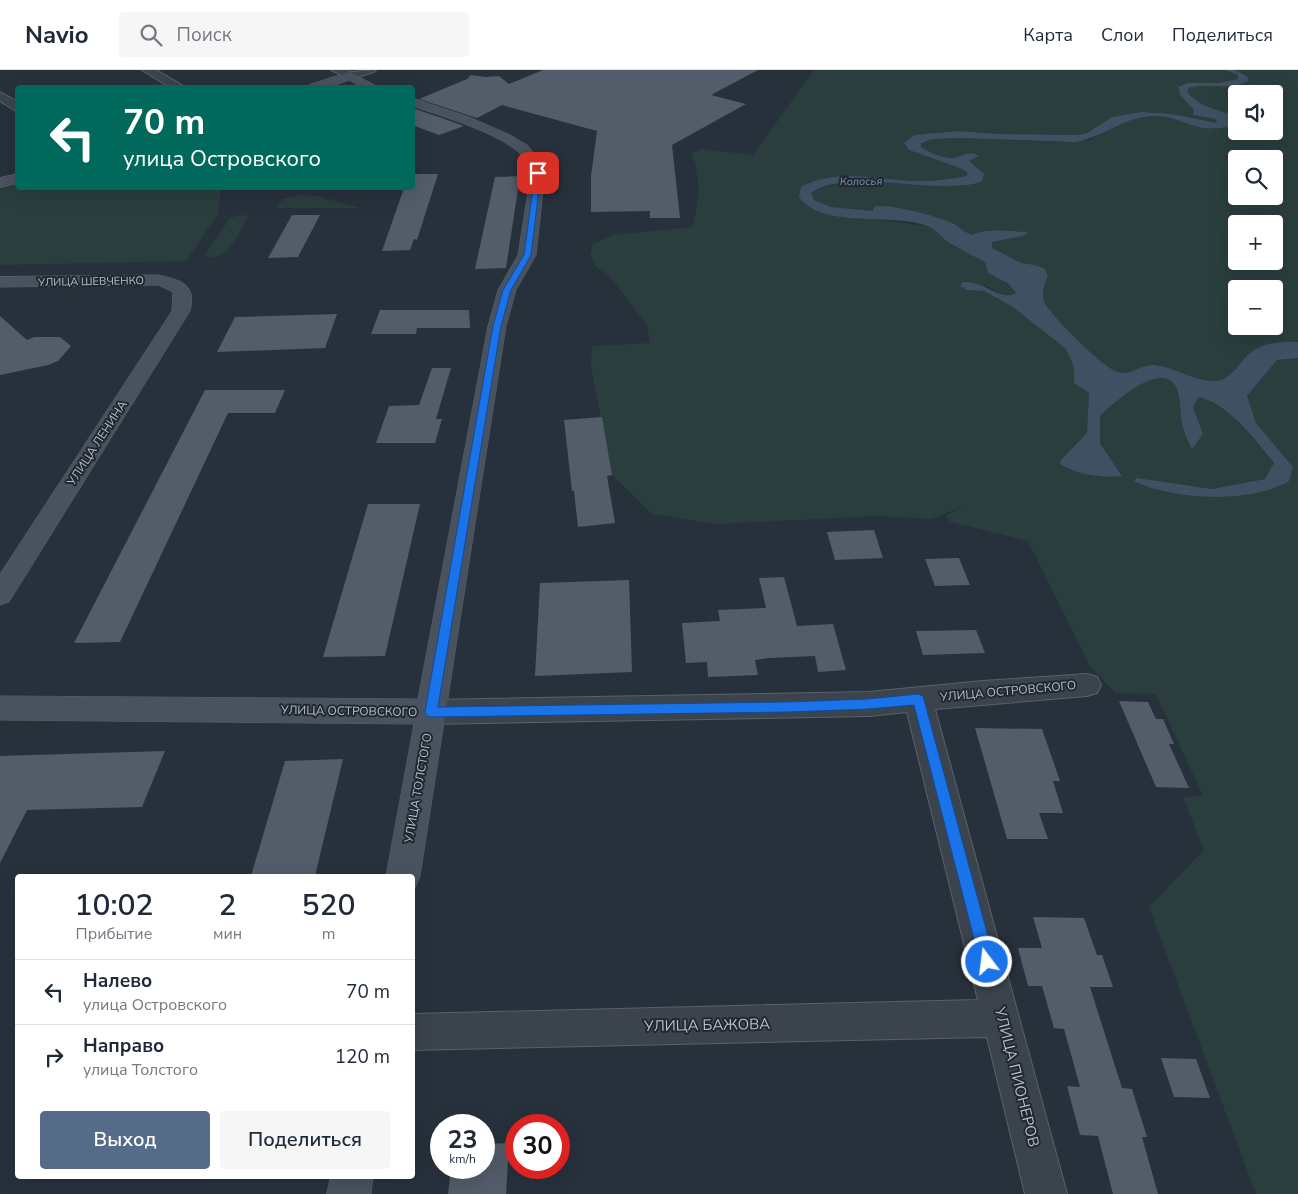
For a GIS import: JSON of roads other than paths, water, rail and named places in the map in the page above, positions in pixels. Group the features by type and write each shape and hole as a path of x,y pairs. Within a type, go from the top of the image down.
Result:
{"street":[{"path":"148,70 176,85"},
{"path":"337,70 368,85"},
{"path":"322,85 370,70"},
{"path":"0,96 15,106"},
{"name":"УЛИЦА ТОЛСТОГО","path":"403,874 497,326 507,290 527,255 538,173 534,161 505,137 415,103"},
{"path":"0,183 15,179"},
{"name":"УЛИЦА ШЕВЧЕНКО","path":"0,282 158,280 180,287"},
{"name":"УЛИЦА ЛЕНИНА","path":"0,595 181,310 184,302 184,293 180,287"},
{"name":"УЛИЦА ОСТРОВСКОГО","path":"0,708 431,712 788,707 868,704 1087,685"},
{"name":"УЛИЦА ПИОНЕРОВ","path":"918,699 1046,1194"},
{"name":"УЛИЦА БАЖОВА","path":"415,1032 1002,1018"},
{"path":"349,1194 352,1179"}],"water":[{"name":"Колосья","path":"1225,70 1235,70 1247,76 1249,80 1243,84 1228,86 1196,86 1189,88 1187,92 1203,105 1228,113 1228,127 1203,128 1175,119 1146,116 1125,122 1085,140 1074,142 958,138 933,139 921,143 921,147 948,158 956,158 972,153 979,156 969,161 984,174 982,181 970,185 948,186 876,182 839,183 823,187 811,193 814,200 831,207 873,211 874,207 880,206 901,208 945,220 973,235 984,231 1028,232 1023,236 992,242 992,248 1021,263 1045,269 1048,276 1043,294 1046,305 1091,353 1111,369 1118,372 1122,373 1154,365 1170,368 1208,381 1222,380 1259,347 1275,343 1298,342 1298,358 1277,360 1247,396 1256,423 1293,467 1289,481 1273,488 1254,493 1212,497 1169,492 1134,481 1137,478 1212,489 1265,479 1274,463 1231,415 1210,401 1199,397 1193,407 1203,434 1192,449 1182,426 1180,399 1177,389 1170,380 1161,378 1150,380 1138,386 1100,416 1100,443 1122,476 1090,475 1074,471 1060,464 1061,460 1087,433 1089,393 1074,383 1074,367 1066,349 1013,307 984,291 967,290 960,286 963,282 970,282 1005,295 1016,293 1009,284 988,273 985,262 948,242 930,227 896,220 841,217 810,207 799,197 801,187 829,177 858,176 918,181 967,176 967,172 960,168 909,150 904,143 915,135 958,131 997,134 1079,135 1087,133 1112,117 1141,112 1172,114 1217,123 1216,119 1193,115 1194,110 1181,96 1178,87 1188,83 1219,83 1238,79 1238,75"}]}
